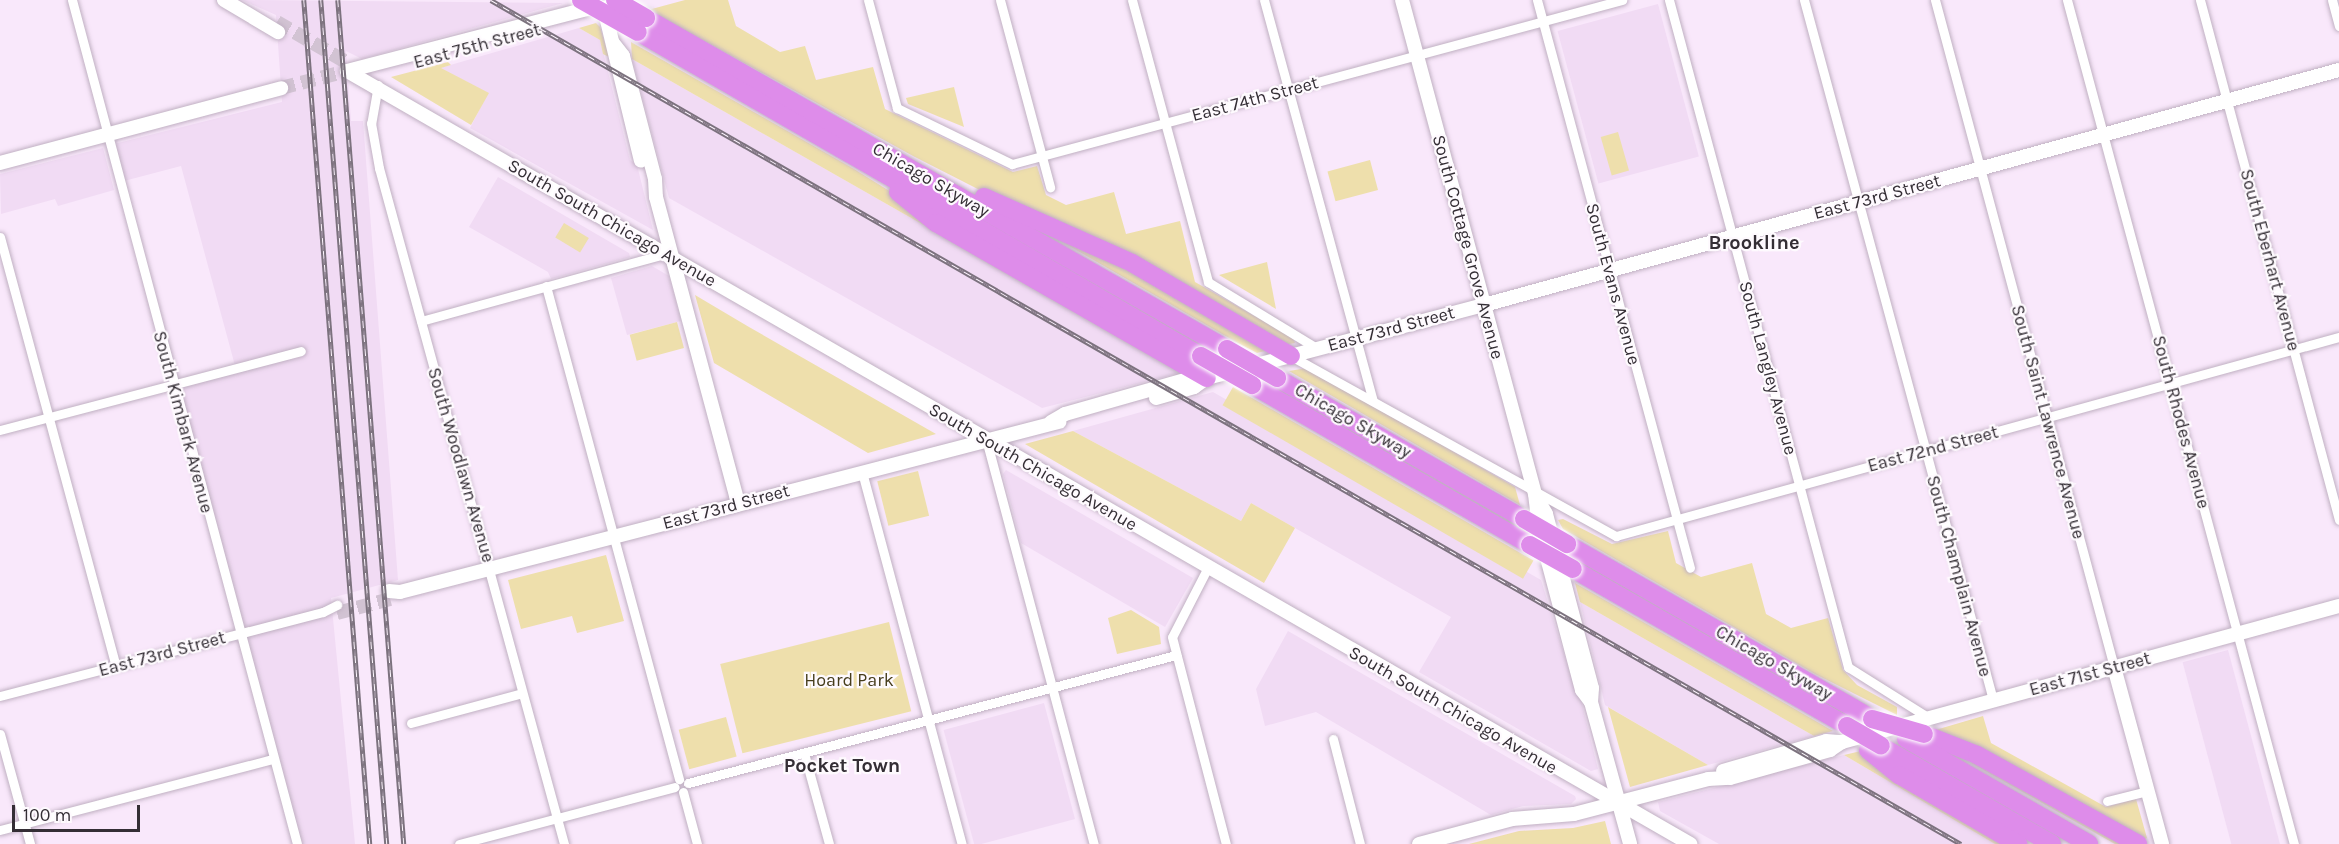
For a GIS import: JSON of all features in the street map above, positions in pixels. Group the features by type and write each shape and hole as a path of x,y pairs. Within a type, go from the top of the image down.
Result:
{"highway":[{"name":"Chicago Skyway","path":"581,0 642,25 938,184 1872,719 1920,730 2089,844"},
{"name":"Chicago Skyway","path":"606,2 884,175 1573,570 1844,734 1875,748"},
{"path":"884,175 900,195 936,223 1207,378"},
{"path":"938,184 974,193 1103,249 1291,356"},
{"path":"1920,730 1977,755 2138,844"},
{"path":"1875,748 1899,775 2018,844"},
{"path":"1875,748 2052,844"}],"main road":[{"path":"224,0 277,27"},
{"name":"East 75th Street","path":"354,72 620,0"},
{"name":"South Cottage Grove Avenue","path":"1402,0 1535,494 1546,514 1592,688 1591,702 1630,844"},
{"path":"606,2 614,43 613,58 646,181 656,198 668,255 738,504"},
{"name":"East 73rd Street","path":"393,594 1051,422 1068,422 1194,387 1207,378 1484,305 2339,70"},
{"name":"South South Chicago Avenue","path":"354,72 1207,569 1689,844"},
{"path":"0,163 281,92"},
{"name":"East 71st Street","path":"1419,844 1512,819 1574,814 1708,779 1730,778 1819,753 1844,734 1920,730 1993,700 2339,606"},
{"name":"South Saint Lawrence Avenue","path":"2114,667 2162,844"}],"street":[{"name":"South Kimbark Avenue","path":"72,0 106,136 297,844"},
{"name":"East 74th Street","path":"868,0 897,108 1006,163 1042,156 1417,57 1622,0"},
{"path":"1000,0 1050,187"},
{"path":"1132,0 1208,282 1318,349"},
{"path":"1264,0 1373,400"},
{"name":"South Evans Avenue","path":"1537,0 1690,568"},
{"name":"South Langley Avenue","path":"1669,0 1848,667 1920,730"},
{"name":"South Champlain Avenue","path":"1804,0 1993,700"},
{"name":"South Saint Lawrence Avenue","path":"1935,0 2114,667"},
{"name":"South Rhodes Avenue","path":"2067,0 2294,844"},
{"name":"South Eberhart Avenue","path":"2200,0 2339,520"},
{"path":"2332,0 2339,26"},
{"name":"South Woodlawn Avenue","path":"378,85 371,123 374,147 564,844"},
{"path":"0,237 116,666"},
{"path":"421,321 668,255"},
{"path":"546,286 697,844"},
{"name":"East 72nd Street","path":"1291,356 1373,400 1535,494 1616,536 2339,337"},
{"path":"0,430 301,351"},
{"path":"986,439 1094,844"},
{"path":"862,472 962,844"},
{"path":"1207,569 1172,631 1176,655 1226,844"},
{"name":"East 73rd Street","path":"0,696 337,609"},
{"path":"459,844 1176,655"},
{"path":"411,723 522,693"},
{"path":"0,734 30,844"},
{"path":"1333,740 1360,844"},
{"path":"804,753 829,844"},
{"path":"0,830 273,759"},
{"path":"2107,801 2147,791"}],"shaded area":[{"path":"242,0 563,3 362,59 346,51 351,121 363,121 398,580 331,598 355,844 301,844 178,388 237,373 181,166 124,181 114,144 282,102 276,15"},
{"path":"1658,4 1699,157 1598,184 1558,31"},
{"path":"579,28 600,40 630,160 637,165 653,230 470,128 488,93 440,68"},
{"path":"632,59 1178,370 1176,374 1042,408 669,198"},
{"path":"103,148 114,190 58,206 55,199 1,214 0,174"},
{"path":"498,177 629,253 630,257 551,279 548,272 469,227"},
{"path":"652,266 669,276 681,321 627,335 611,278"},
{"path":"1213,392 1541,580 1570,673 1575,676 1598,769 1591,771 1419,672 1451,617 1251,503 1241,521 1073,431"},
{"path":"1006,470 1193,578 1165,627 1021,543 1003,474"},
{"path":"1580,602 1814,736 1708,765 1605,705"},
{"path":"1288,631 1575,796 1576,799 1571,804 1523,806 1491,815 1316,712 1265,726 1256,689"},
{"path":"2228,650 2280,844 2231,844 2183,662"},
{"path":"1044,703 1075,819 974,844 944,730"},
{"path":"1844,755 1995,844 1719,844 1660,811 1658,802"}],"green space":[{"path":"685,0 728,0 736,26 780,52 805,46 816,80 873,67 885,109 1013,172 1037,166 1046,195 1066,205 1114,192 1126,234 1180,221 1195,282 1293,338 1295,343 1284,345 913,156 648,10"},
{"path":"596,23 600,27 609,57 603,54 600,40 579,28"},
{"path":"631,42 854,169 1178,370 632,59"},
{"path":"448,62 451,65 441,68 489,93 471,125 391,77"},
{"path":"954,87 964,127 908,104 906,98"},
{"path":"1618,132 1629,170 1612,175 1601,137"},
{"path":"1370,160 1378,190 1336,201 1327,171"},
{"path":"564,223 589,238 580,253 555,238"},
{"path":"1059,235 1091,247 1265,351 1257,353 1236,342 1057,239"},
{"path":"1267,262 1276,309 1219,275"},
{"path":"695,295 936,434 868,453 714,363"},
{"path":"677,322 684,348 637,361 630,335"},
{"path":"1307,368 1515,487 1520,505 1289,371"},
{"path":"1233,387 1534,560 1523,579 1222,405"},
{"path":"1073,431 1241,521 1251,503 1295,528 1264,583 1025,444"},
{"path":"918,471 929,516 888,526 877,481"},
{"path":"1563,519 1612,544 1668,531 1676,563 1701,577 1752,563 1766,614 1791,628 1828,618 1843,670 1857,685 1897,707 1897,715 1815,674 1563,529 1558,520"},
{"path":"606,555 624,621 577,633 572,616 521,629 508,580"},
{"path":"1575,583 1833,731 1814,736 1580,602"},
{"path":"1131,610 1159,627 1161,644 1117,654 1108,618"},
{"name":"Hoard Park","path":"889,622 911,711 742,753 720,664"},
{"path":"1608,707 1708,765 1630,787"},
{"path":"1983,716 1991,743 2106,807 2136,799 2147,838 2143,840 1932,731"},
{"path":"726,717 737,757 689,769 679,730"},
{"path":"1861,751 2008,844 1995,844 1844,755"},
{"path":"1973,758 2128,844 2115,844 1971,763"},
{"path":"1605,821 1611,844 1469,844 1519,831 1573,828"}],"tunnel":[{"path":"277,22 346,62"},
{"path":"281,88 347,71"},
{"path":"337,613 390,599"}],"railway":[{"path":"304,0 370,844"},
{"path":"321,0 387,844"},
{"path":"338,0 404,844"},
{"path":"491,0 1961,844"}],"district":[{"name":"Brookline","path":"1754,242"},
{"name":"Pocket Town","path":"842,765"}]}
